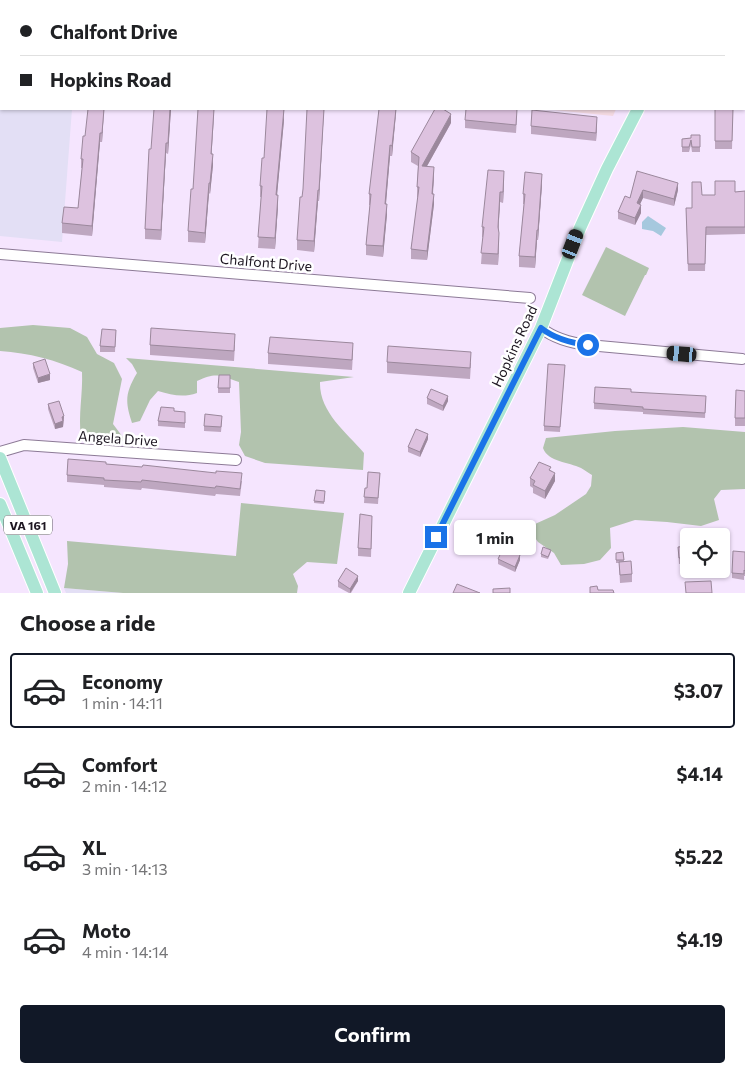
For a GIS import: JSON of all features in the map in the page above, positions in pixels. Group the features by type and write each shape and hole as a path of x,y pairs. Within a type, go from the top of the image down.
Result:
{"main road":[{"name":"Hopkins Road","path":"409,593 541,328 580,228 607,168 637,110"},
{"name":"VA 161","path":"0,458 56,593"},
{"name":"VA 161","path":"0,504 37,593"}],"street":[{"name":"Chalfont Drive","path":"0,254 530,298"},
{"path":"541,328 550,335 572,343 742,359"},
{"name":"Angela Drive","path":"0,452 24,445 236,460"}],"shaded area":[{"path":"0,110 72,110 62,242 0,236"},
{"path":"554,110 616,110 613,116"},
{"path":"64,588 123,593 66,593"}],"green space":[{"path":"606,247 649,268 625,316 582,295"},
{"path":"33,325 70,328 87,337 97,354 114,363 122,379 113,424 125,440 119,442 81,437 82,372 42,358 0,351 0,328"},
{"path":"126,358 354,377 320,382 321,393 324,403 335,421 364,453 363,470 265,463 245,456 239,445 241,432 239,382 222,376 209,376 197,381 197,393 192,395 168,394 158,391 150,400 140,421 132,423 127,398 130,386 137,373"},
{"path":"683,427 745,432 745,489 721,490 714,499 719,520 701,526 635,520 610,528 611,548 600,560 584,564 561,565 554,553 538,542 533,535 535,524 555,515 586,494 591,486 592,475 581,468 549,456 543,448 546,438"},
{"path":"241,503 344,513 337,564 307,562 293,574 298,586 297,593 123,593 64,588 68,564 67,541 236,556"}],"water":[{"path":"648,216 666,228 661,236 653,231 642,229 642,222"}],"building":[{"path":"88,110 104,110 102,133 100,133 92,226 62,223 64,207 78,208 83,159 81,159 83,136 85,136"},
{"path":"154,110 170,110 161,230 145,229 149,149 151,149"},
{"path":"198,110 214,110 211,154 213,154 205,233 188,231 191,189 193,189"},
{"path":"267,110 284,110 276,195 278,195 275,238 258,237 262,158 264,158"},
{"path":"307,110 324,110 314,241 297,240 300,197 302,197"},
{"path":"379,110 396,110 392,146 390,145 383,246 366,245 371,194 369,194"},
{"path":"434,110 445,110 451,114 422,166 434,167 432,194 434,194 427,251 411,249 419,187 417,187 419,157 411,152"},
{"path":"466,110 517,110 516,125 465,120"},
{"path":"532,110 597,117 596,133 531,126"},
{"path":"715,110 733,110 732,141 715,141"},
{"path":"691,135 700,135 700,147 692,147 691,140 689,147 682,147 682,139 691,138"},
{"path":"488,170 504,171 503,192 500,192 498,254 481,253"},
{"path":"637,171 678,183 674,199 643,190 637,203 641,205 635,218 618,212 625,196 630,198"},
{"path":"525,172 542,174 535,257 519,256 525,194 523,194"},
{"path":"715,181 735,181 735,192 745,191 745,227 706,227 705,264 688,264 686,208 692,208 692,182 701,182 702,195 715,195"},
{"path":"151,328 235,334 234,351 150,345"},
{"path":"102,329 116,330 115,347 100,346"},
{"path":"270,337 353,343 352,360 268,353"},
{"path":"388,346 471,352 470,368 387,362"},
{"path":"45,359 50,374 38,378 33,363"},
{"path":"548,364 565,365 560,427 544,426"},
{"path":"219,375 230,375 230,388 218,388"},
{"path":"595,387 631,389 631,392 706,396 705,413 643,409 643,407 594,403"},
{"path":"431,389 448,396 443,406 427,398"},
{"path":"736,390 745,391 745,418 735,418"},
{"path":"59,401 64,416 62,417 63,421 55,424 48,404"},
{"path":"161,407 174,408 174,411 185,412 185,423 158,421"},
{"path":"205,414 222,416 221,427 204,426"},
{"path":"416,429 428,434 420,452 408,447"},
{"path":"68,459 216,473 216,471 242,473 240,489 142,480 141,482 104,480 104,478 67,475"},
{"path":"539,462 551,467 549,470 555,473 545,491 533,485 535,481 530,478"},
{"path":"368,472 380,473 378,498 364,497 365,488 367,488"},
{"path":"316,490 325,491 324,502 314,501"},
{"path":"360,514 372,516 371,549 358,548"},
{"path":"505,544 512,548 511,551 520,555 515,567 498,559"},
{"path":"543,547 551,550 548,557 541,554"},
{"path":"678,547 680,547 680,558 679,558"},
{"path":"733,551 745,552 744,574 732,573"},
{"path":"623,552 624,560 616,560 616,553"},
{"path":"631,561 632,574 620,575 619,562"},
{"path":"346,568 358,576 350,589 338,581"},
{"path":"711,581 712,593 686,593 685,582"},
{"path":"457,584 480,593 453,593"},
{"path":"597,586 598,590 613,590 614,593 590,593 590,587"},
{"path":"510,588 510,593 493,593 493,589"}],"route":[{"path":"436,537 541,328 550,335 572,343 588,345"}]}
